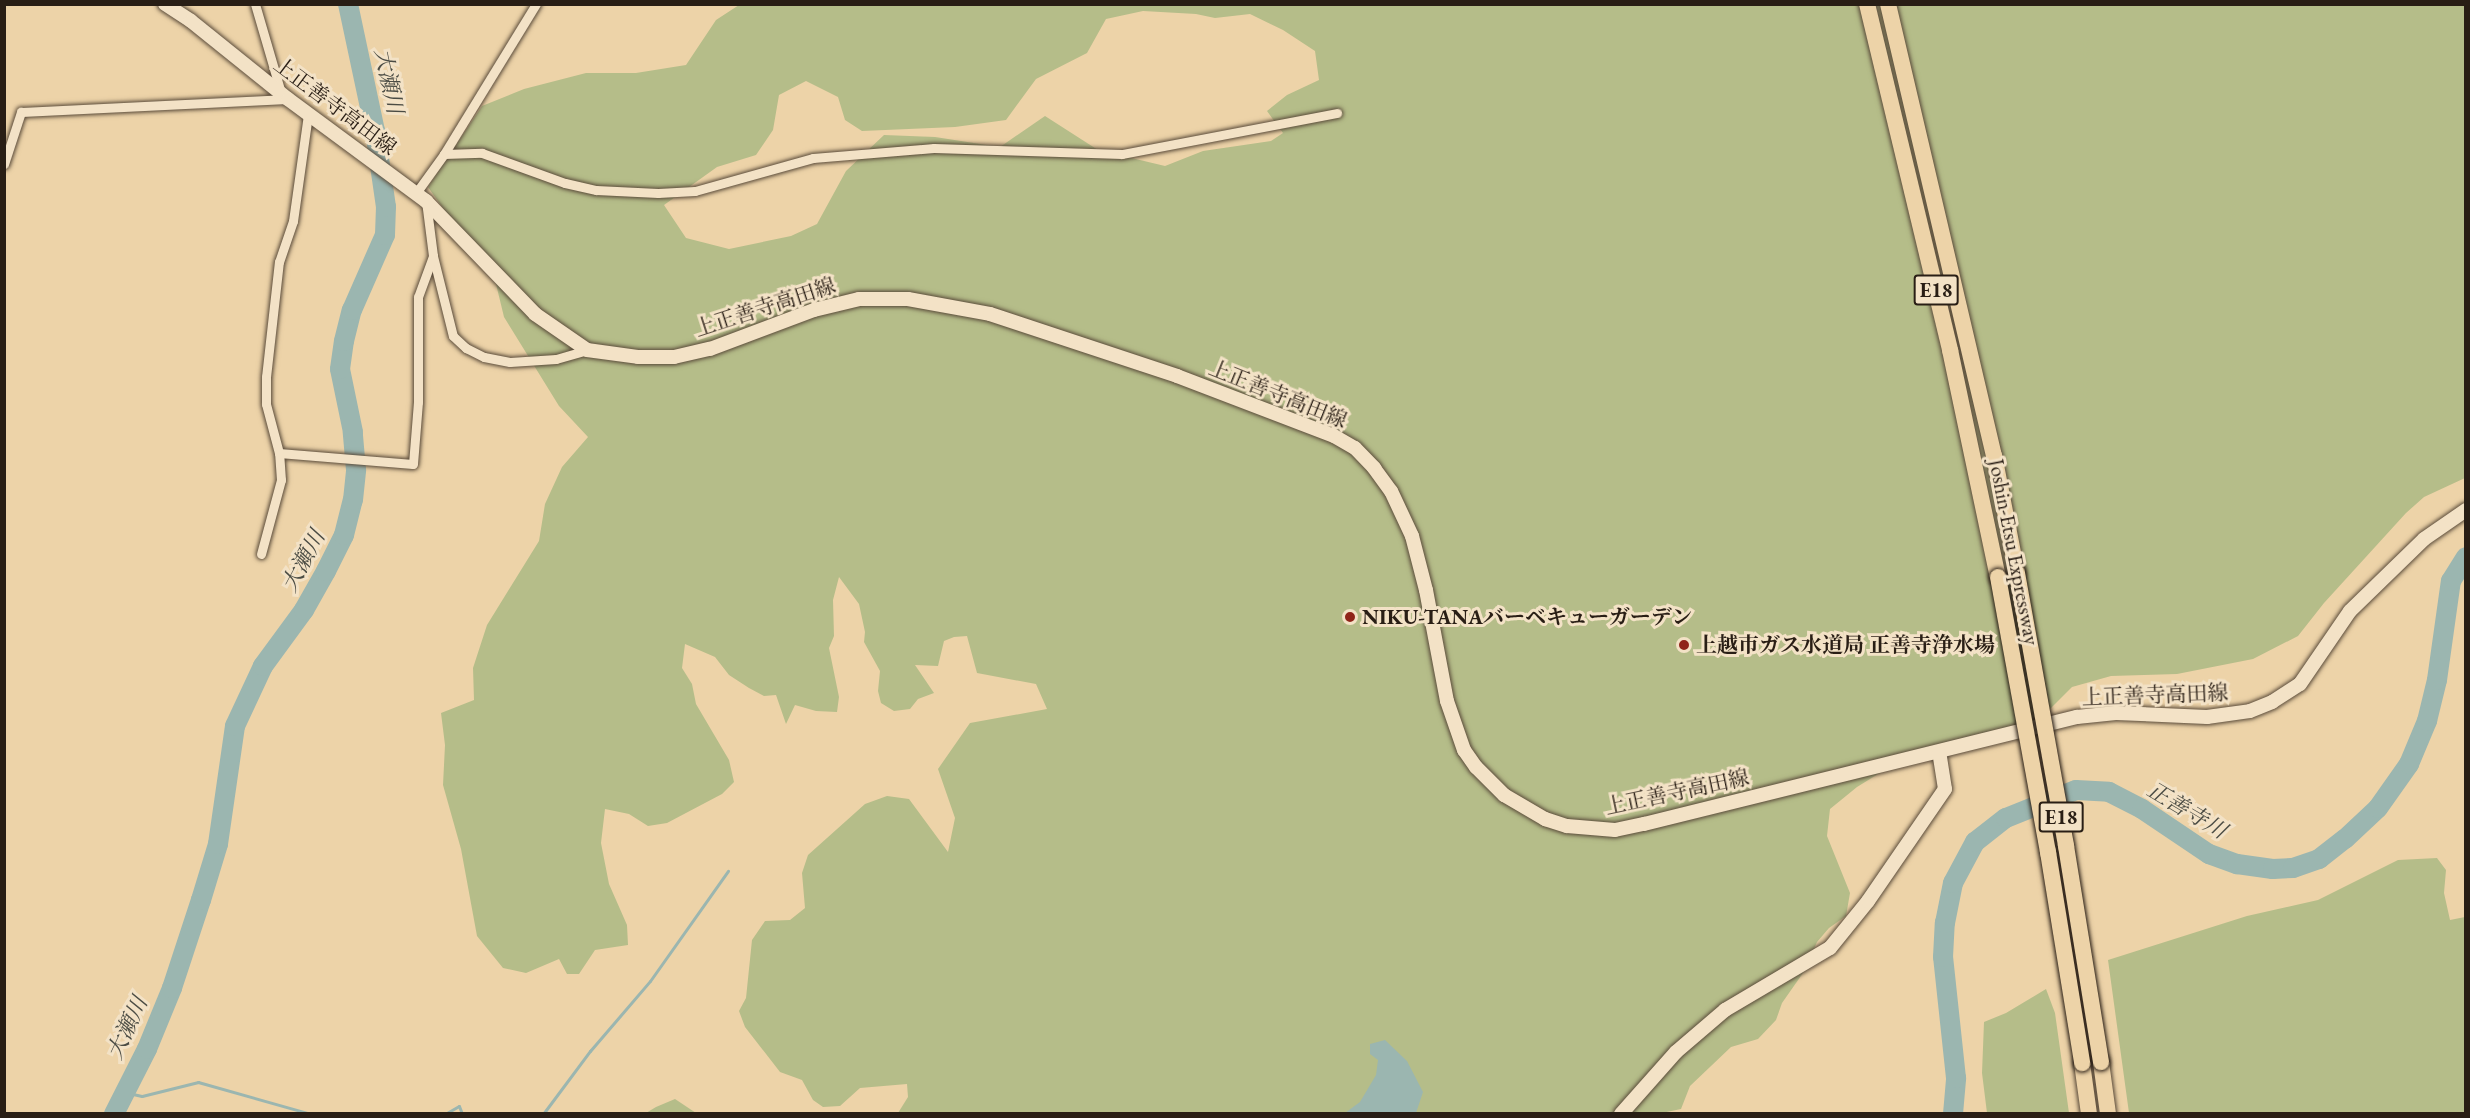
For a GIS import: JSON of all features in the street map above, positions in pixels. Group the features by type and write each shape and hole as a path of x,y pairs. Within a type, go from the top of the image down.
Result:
{"highway":[{"name":"Joshin-Etsu Expressway","path":"1867,4 1950,350 1998,577 2048,852 2089,1113"},
{"name":"Joshin-Etsu Expressway","path":"1888,4 1987,422 2017,573 2108,1113"}],"main road":[{"name":"上正善寺高田線","path":"165,4 191,21 308,114 421,197 535,314 587,350 638,357 674,357 710,349 814,310 859,299 908,299 990,314 1177,376 1334,436 1355,448 1391,491 1412,536 1426,590 1447,701 1464,750 1476,767 1504,795 1545,819 1567,826 1615,830 1644,824 1939,753 2076,717 2116,713 2150,713 2183,718 2226,716 2272,702 2300,684 2350,611 2424,540 2466,510"},
{"path":"1621,1113 1676,1052 1725,1010 1830,948 1868,902 1945,789 1939,753"}],"street":[{"path":"4,164 21,112 285,96 255,4"},
{"path":"536,4 444,154 421,197 453,336 466,348 484,357 510,362 556,358 587,350"},
{"path":"444,154 482,153 565,183 596,190 658,193 695,191 813,158 934,148 1122,154 1337,113"},
{"path":"261,554 281,480 279,453 266,404 266,377 279,262 293,221 308,114"},
{"path":"279,453 413,464 418,402 418,297 433,256"}],"green space":[{"path":"739,5 2465,5 2465,478 2424,497 2406,513 2324,603 2298,636 2253,659 2177,674 2111,676 2072,687 2040,719 1883,771 1857,787 1830,809 1827,836 1850,893 1846,916 1829,928 1817,942 1803,973 1782,1003 1776,1020 1758,1039 1731,1047 1690,1086 1681,1109 1657,1114 898,1113 908,1097 907,1084 860,1088 840,1106 823,1107 813,1100 802,1080 780,1072 745,1027 739,1011 746,998 752,940 765,921 790,920 805,908 802,873 808,855 865,804 887,796 909,799 948,852 955,818 938,769 970,723 1047,709 1036,684 977,673 967,636 954,637 944,641 938,666 915,665 934,693 918,699 910,709 894,711 881,703 878,691 880,671 864,642 865,632 859,604 839,577 833,600 834,636 829,648 839,697 837,712 816,711 795,705 786,724 776,695 764,696 749,688 729,675 715,657 685,644 682,668 692,684 696,704 729,760 734,782 722,794 667,823 648,826 629,814 605,809 601,843 609,884 627,925 628,945 595,950 579,974 567,974 559,959 526,973 503,968 477,936 461,849 443,785 445,745 441,713 474,700 473,668 487,625 539,541 545,504 562,467 588,437 559,406 504,317 496,284 428,187 482,106 524,89 586,73 636,73 686,65 716,20","holes":["1143,11 1196,14 1215,18 1250,14 1283,30 1315,51 1319,80 1287,95 1267,111 1283,133 1271,141 1203,151 1165,166 1098,150 1045,116 1000,147 935,137 884,135 846,171 817,224 791,236 729,249 686,238 664,205 717,167 756,155 773,130 779,95 806,81 838,97 845,120 862,131 955,127 1006,120 1036,79 1087,53 1106,19"]},
{"path":"2437,858 2446,870 2444,893 2450,920 2465,917 2465,1113 2129,1113 2108,960 2247,916 2318,900 2398,860"},
{"path":"2046,989 2055,1013 2069,1113 1987,1113 1982,1073 1984,1022 2006,1013"},
{"path":"675,1099 696,1113 646,1113 656,1107"}],"water":[{"path":"1385,1040 1407,1061 1423,1092 1416,1113 1345,1113 1360,1102 1376,1075 1378,1060 1370,1054 1370,1044"}],"waterway":[{"name":"大瀬川","path":"114,1114 147,1049 172,988 201,900 218,844 235,726 263,666 304,610 326,571 344,535 353,500 356,470 353,432 340,369 352,310 385,235 386,207 375,131 348,4"},
{"name":"正善寺川","path":"1953,1114 1956,1078 1943,957 1945,923 1953,883 1975,842 2006,818 2076,790 2109,792 2142,809 2209,854 2237,864 2273,869 2293,868 2319,859 2345,839 2378,808 2409,764 2427,721 2437,680 2451,581 2466,557"},
{"path":"543,1114 590,1051 650,981 728,871"},
{"path":"124,1092 142,1096 198,1082 311,1114"},
{"path":"445,1114 459,1106 462,1114"}],"place":[{"name":"NIKU-TANAバーベキューガーデン","path":"1350,617"},
{"name":"上越市ガス水道局 正善寺浄水場","path":"1684,645"}]}
